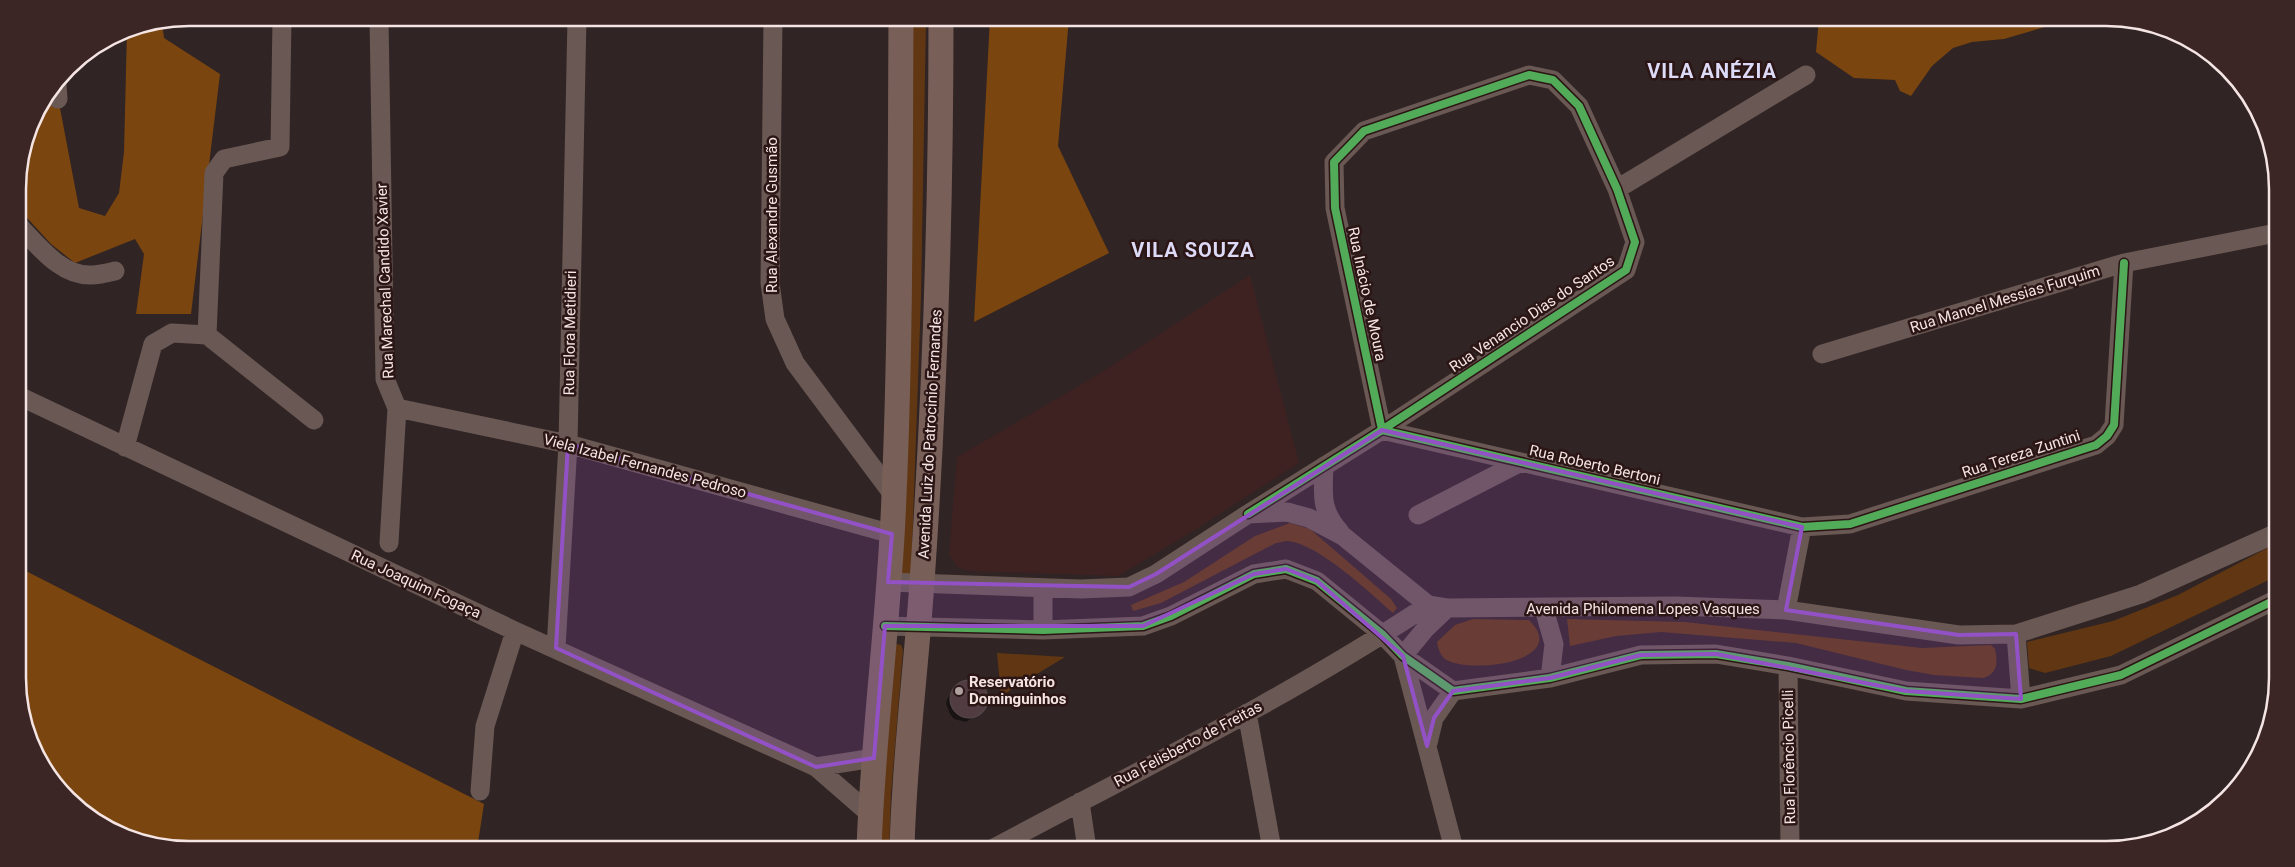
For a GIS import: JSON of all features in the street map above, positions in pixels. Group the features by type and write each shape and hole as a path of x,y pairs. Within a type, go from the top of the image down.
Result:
{"main road":[{"path":"869,841 894,496 901,27"},
{"name":"Avenida Luiz do Patrocinio Fernandes","path":"902,841 903,808 922,583 939,260 941,27"}],"street":[{"path":"207,335 214,174 224,159 280,146 282,27"},
{"name":"Rua Marechal Candido Xavier","path":"380,27 385,379 397,408 389,542"},
{"name":"Rua Flora Metidieri","path":"556,648 568,444 577,27"},
{"name":"Rua Alexandre Gusmão","path":"773,27 770,283 775,319 795,363 894,496"},
{"name":"Rua Venancio Dias do Santos","path":"1248,514 1382,430 1626,270 1635,242 1616,189 1579,106 1553,80 1528,75 1364,130 1334,162"},
{"path":"1616,189 1806,75"},
{"name":"Rua Inácio de Moura","path":"1334,162 1335,208 1382,430"},
{"path":"27,234 55,263 73,272 90,276 115,271"},
{"name":"Rua Manoel Messias Furquim","path":"1822,354 2124,264 2269,234"},
{"name":"Rua Tereza Zuntini","path":"1802,527 1850,524 2096,445 2107,436 2114,425 2124,264"},
{"path":"125,447 153,344 172,333 207,335 314,420"},
{"name":"Rua Joaquim Fogaça","path":"27,400 515,630 816,767 870,814"},
{"name":"Viela Izabel Fernandes Pedroso","path":"397,408 568,444 892,534"},
{"name":"Rua Roberto Bertoni","path":"1382,430 1802,527"},
{"path":"1418,515 1521,462"},
{"path":"1324,466 1323,501 1330,520 1343,536"},
{"path":"888,582 1043,588 1109,589 1129,587 1156,574 1248,514 1287,512 1309,518 1343,536 1428,605"},
{"path":"1786,610 1802,527"},
{"name":"Avenida Philomena Lopes Vasques","path":"1428,605 1447,608 1544,609 1676,606 1786,610 1959,635 2016,634 2141,594 2269,537"},
{"path":"885,626 1043,630 1143,626 1171,616 1254,574 1286,569 1317,581 1382,634 1403,656 1453,691 1550,678 1641,655 1716,654 1788,666 1906,691 2021,699 2121,675 2269,603"},
{"path":"1043,588 1043,630"},
{"name":"Rua Felisberto de Freitas","path":"1008,841 1247,713 1428,605"},
{"path":"1403,656 1426,628 1447,608"},
{"path":"1544,609 1554,644 1550,678"},
{"path":"480,791 485,726 515,630"},
{"path":"2016,634 2021,699"},
{"path":"1403,656 1452,840"},
{"name":"Rua Florêncio Picelli","path":"1788,666 1790,840"},
{"path":"1427,746 1434,718 1453,691"},
{"path":"1247,713 1270,840"},
{"path":"816,767 874,758"},
{"path":"1080,802 1087,841"}],"highlighted area":[{"path":"1382,430 1802,527 1786,610 1959,635 2016,634 2021,699 1906,691 1716,654 1641,655 1550,678 1453,691 1434,718 1427,746 1403,656 1317,581 1286,569 1254,574 1143,626 885,626 874,758 816,767 556,648 568,444 892,534 888,582 1129,587 1156,574"}],"shaded area":[{"path":"1818,26 2048,26 2004,39 1972,42 1953,48 1932,66 1911,96 1900,91 1895,80 1854,78 1816,52"},
{"path":"909,27 926,27 921,297 911,577 894,576"},
{"path":"990,27 1068,27 1058,146 1109,253 974,322"},
{"path":"163,28 164,38 220,74 191,314 136,314 144,254 135,239 75,263 51,244 27,218 27,178 32,147 48,108 57,95 79,208 105,216 119,193 124,152 127,39"},
{"path":"1250,275 1299,463 1190,533 1118,576 968,571 957,567 949,554 957,457 1094,377"},
{"path":"1290,523 1310,529 1391,599 1397,608 1393,613 1328,559 1300,544 1287,541 1276,543 1161,603 1133,611 1131,605 1184,582 1255,536"},
{"path":"2269,547 2269,580 2111,656 2045,673 2029,668 2027,642 2113,621 2178,595"},
{"path":"26,571 484,804 478,841 189,841 147,835 117,824 82,800 67,785 43,750 35,730 29,710 26,678"},
{"path":"1473,619 1529,620 1539,634 1537,646 1528,655 1493,665 1474,666 1457,664 1445,659 1437,642 1455,625"},
{"path":"1567,619 1685,622 1922,648 1991,645 1995,649 1996,667 1992,674 1983,678 1934,675 1796,643 1661,632 1616,636 1570,646"},
{"path":"896,644 901,645 903,650 891,794 889,841 877,841"},
{"path":"997,653 1065,657 1001,696"}],"building":[{"path":"969,680 976,681 982,686 987,692 987,706 982,712 976,717 969,718 962,717 956,712 951,706 950,699 951,692 956,686 962,681"}],"cycle path":[{"path":"1248,514 1382,430 1626,270 1635,242 1617,189 1579,106 1553,80 1529,75 1364,131 1334,162 1335,208 1382,430 1802,527 1850,524 2096,445 2107,436 2114,425 2124,263"},
{"path":"885,626 1043,630 1143,626 1171,616 1254,574 1286,569 1317,581 1382,634 1403,656 1453,691 1550,678 1641,655 1716,654 1788,666 1906,691 2021,699 2121,675 2269,603"}],"place":[{"name":"Reservatório Dominguinhos","path":"959,691"}],"district":[{"name":"VILA ANÉZIA","path":"1712,71"},
{"name":"VILA SOUZA","path":"1193,250"}]}
